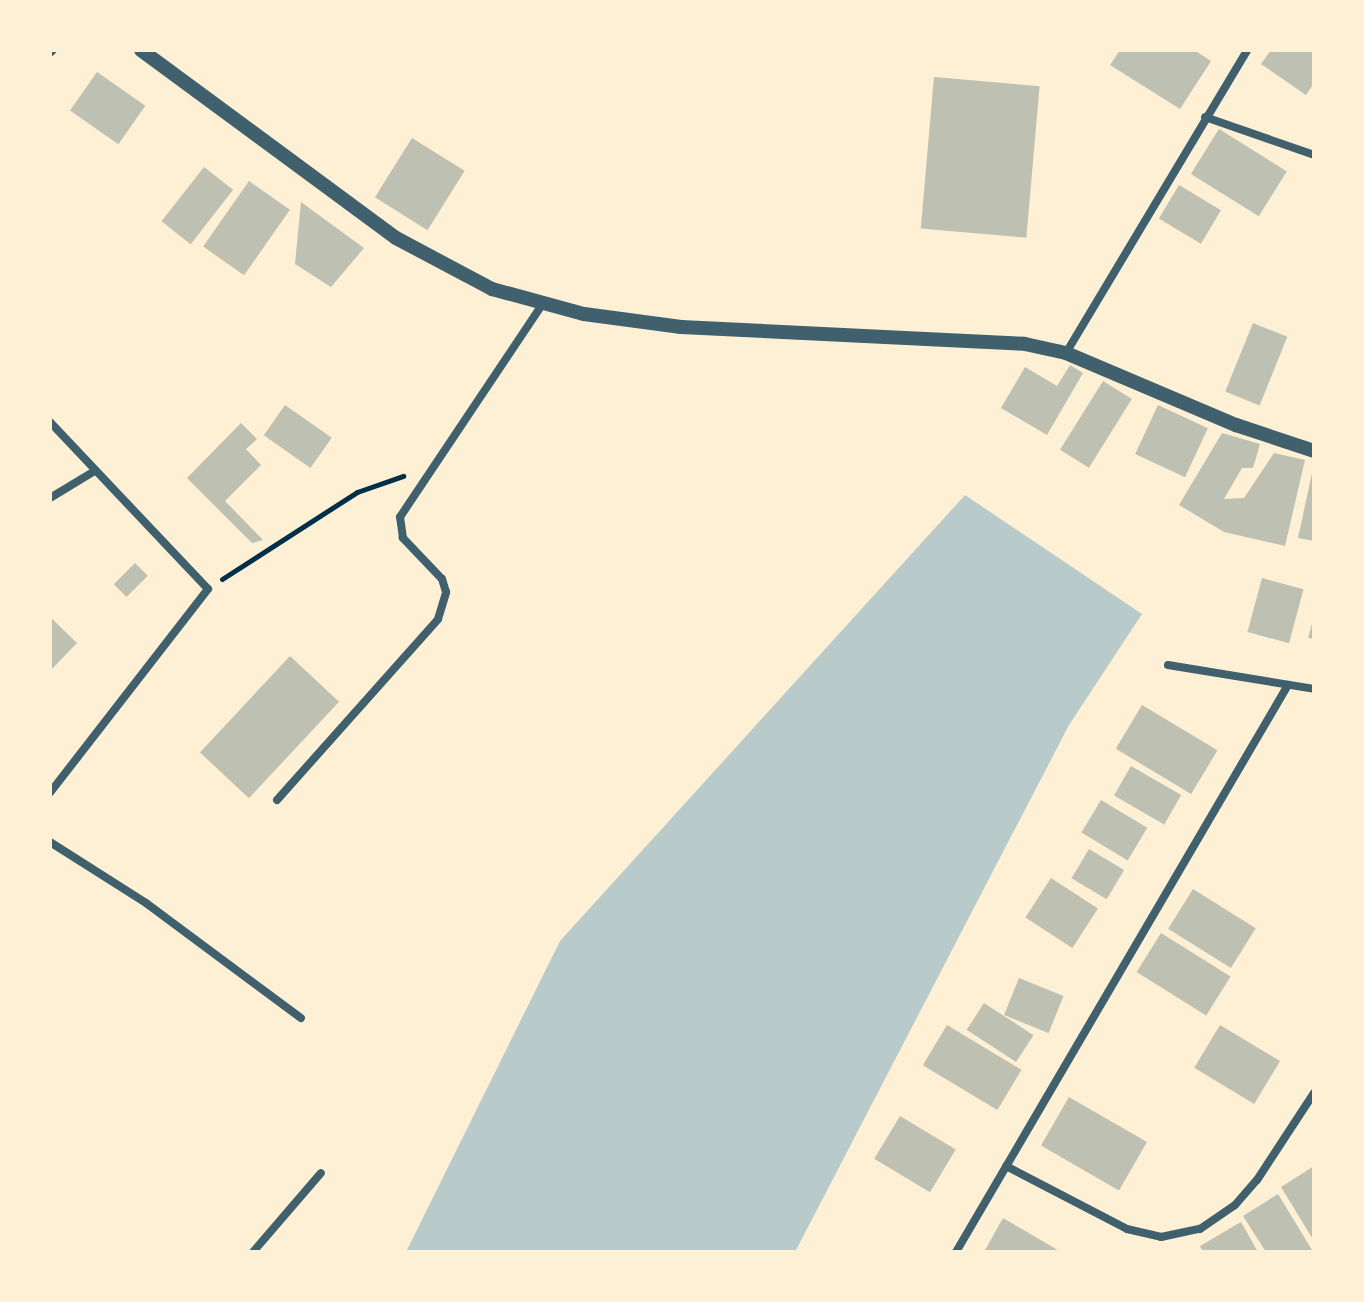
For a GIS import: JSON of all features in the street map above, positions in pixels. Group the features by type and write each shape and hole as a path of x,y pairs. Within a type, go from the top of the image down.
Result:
{"street":[{"path":"141,50 396,238 447,269 542,305 681,327 947,337 1025,344 1066,353 1236,425 1314,451"},
{"path":"1066,353 1247,50"},
{"path":"1205,117 1314,155"},
{"path":"277,800 438,619 446,592 442,579 410,547 399,527 405,506 542,305"},
{"path":"50,422 93,472 208,589 50,793"},
{"path":"50,498 93,472"},
{"path":"1168,665 1314,689"},
{"path":"956,1252 1288,685"},
{"path":"50,842 146,903 301,1018"},
{"path":"1006,1166 1127,1229 1161,1237 1200,1229 1235,1205 1257,1180 1314,1093"},
{"path":"253,1252 321,1173"}],"path":[{"path":"208,589 357,492 431,467"}],"shaded area":[{"path":"965,495 1142,614 1069,725 795,1252 406,1252 560,941"}],"building":[{"path":"1120,50 1194,50 1211,61 1180,109 1110,65"},
{"path":"1271,50 1314,50 1314,83 1306,95 1261,64"},
{"path":"97,72 145,106 118,144 70,111"},
{"path":"934,77 1040,86 1026,238 921,228"},
{"path":"1219,129 1287,171 1259,216 1191,174"},
{"path":"412,138 465,171 427,230 375,197"},
{"path":"204,167 233,190 191,244 162,221"},
{"path":"249,181 290,210 244,275 203,247"},
{"path":"1179,185 1221,210 1201,244 1159,218"},
{"path":"301,202 364,248 331,287 295,264"},
{"path":"1253,323 1287,337 1260,405 1225,392"},
{"path":"1070,365 1083,373 1047,435 1001,408 1025,367 1057,386"},
{"path":"1103,381 1132,399 1089,468 1060,450"},
{"path":"285,405 332,438 310,468 264,435"},
{"path":"1158,405 1208,428 1185,477 1135,454"},
{"path":"241,423 257,439 246,449 261,465 225,501 263,540 252,543 187,478"},
{"path":"1222,433 1260,444 1253,468 1242,468 1224,499 1244,498 1274,453 1305,460 1285,546 1224,532 1179,505"},
{"path":"1314,464 1314,541 1298,538"},
{"path":"135,563 148,576 127,597 114,584"},
{"path":"1262,578 1304,589 1289,643 1248,632"},
{"path":"50,617 77,643 50,671"},
{"path":"1314,621 1314,639 1308,638"},
{"path":"290,656 339,702 249,798 200,753"},
{"path":"1142,705 1217,750 1191,794 1116,749"},
{"path":"1131,766 1181,795 1164,824 1114,795"},
{"path":"1101,800 1147,828 1128,860 1081,833"},
{"path":"1089,849 1124,870 1107,899 1071,878"},
{"path":"1051,878 1098,908 1072,948 1025,917"},
{"path":"1193,889 1256,928 1231,968 1168,929"},
{"path":"1161,933 1231,976 1206,1015 1137,972"},
{"path":"1019,978 1064,996 1049,1033 1004,1015"},
{"path":"984,1003 1033,1035 1016,1062 967,1030"},
{"path":"947,1025 1022,1070 997,1110 923,1065"},
{"path":"1220,1025 1280,1061 1254,1104 1194,1068"},
{"path":"1069,1097 1147,1142 1119,1190 1041,1145"},
{"path":"900,1116 956,1149 930,1192 874,1159"},
{"path":"1314,1166 1314,1241 1281,1187"},
{"path":"1278,1194 1312,1250 1266,1252 1243,1216"},
{"path":"1003,1218 1061,1252 984,1252"},
{"path":"1241,1222 1258,1252 1203,1252 1200,1246"}]}
